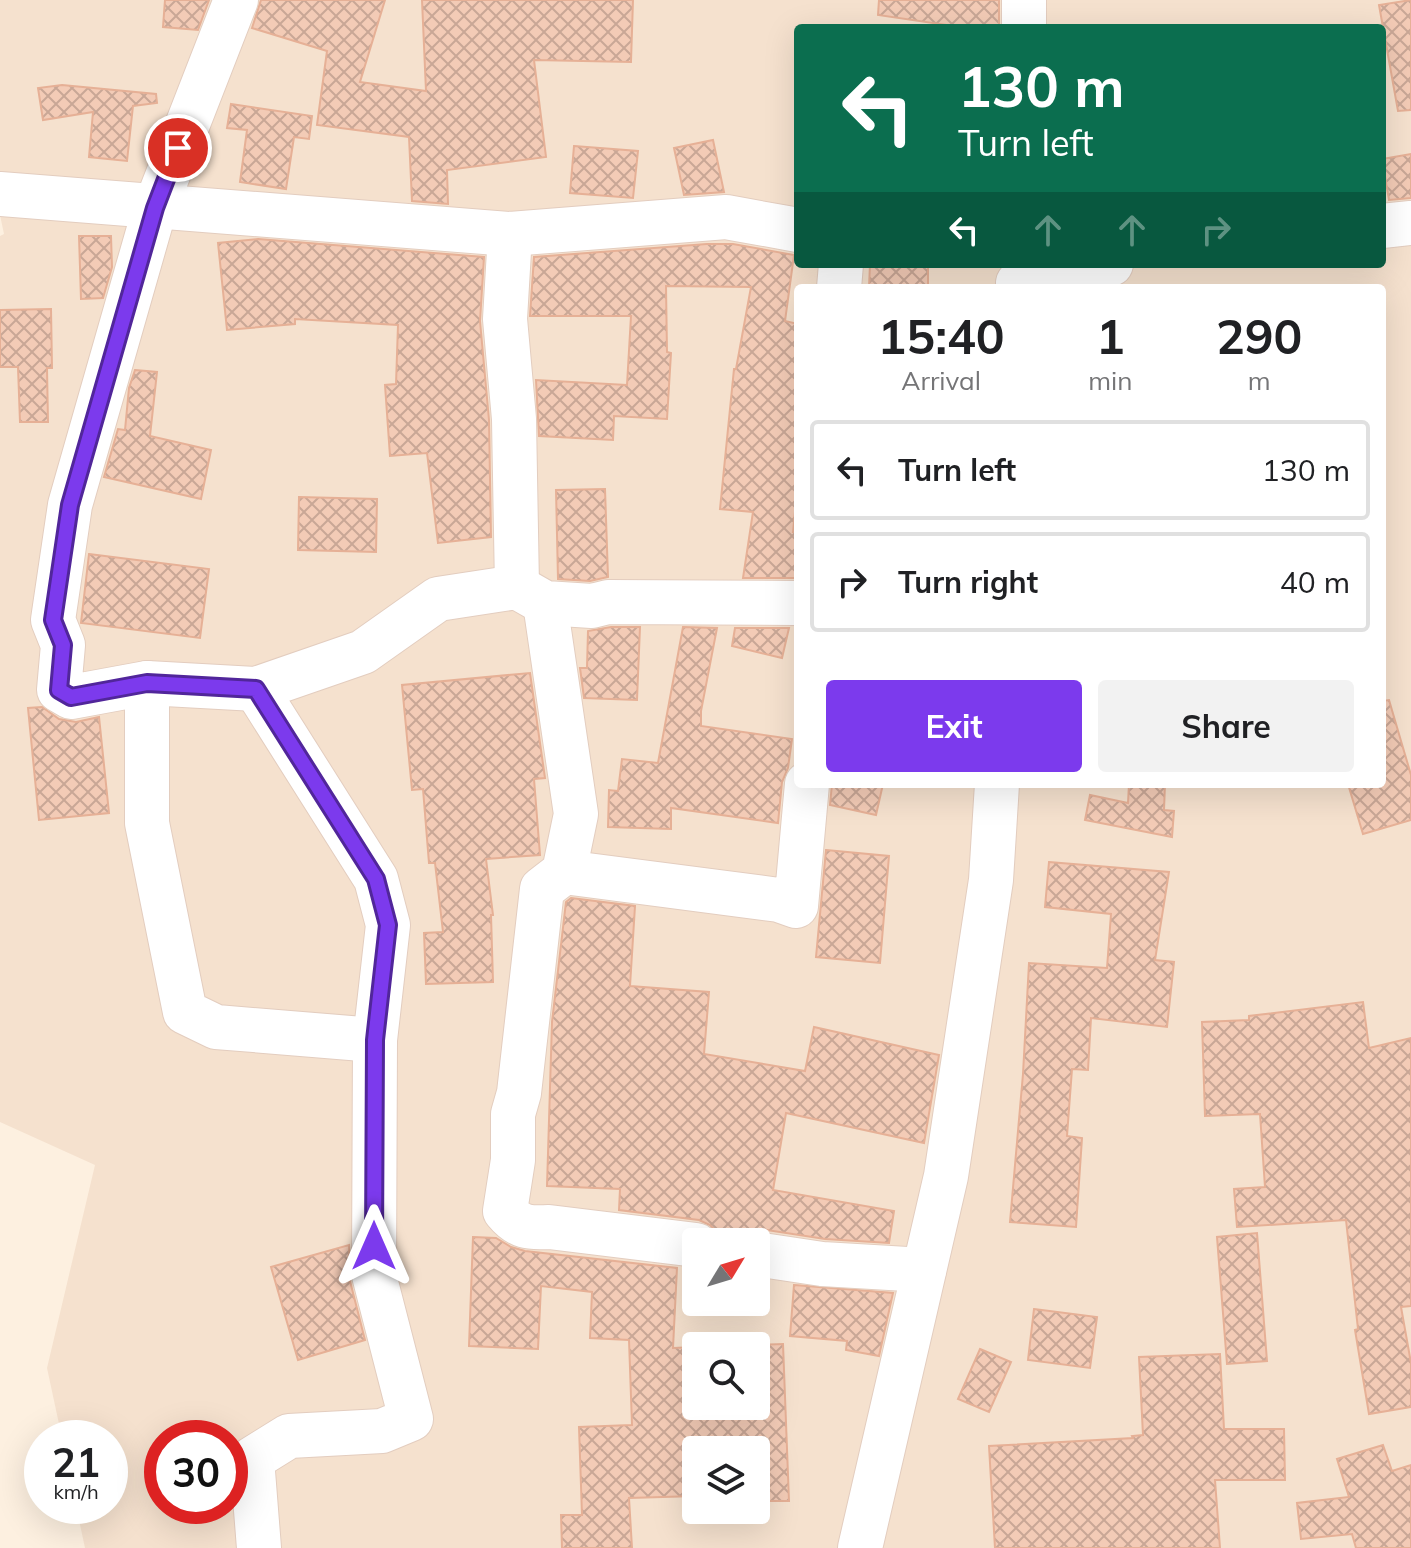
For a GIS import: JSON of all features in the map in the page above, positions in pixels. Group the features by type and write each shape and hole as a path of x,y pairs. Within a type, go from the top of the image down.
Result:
{"street":[{"path":"236,0 155,208 70,505 53,620 63,645 59,690 71,697 147,683 256,689 363,652 438,599 531,595 592,606 608,602 794,603"},
{"path":"1024,0 1024,24"},
{"path":"0,194 510,234 726,217 794,229"},
{"path":"1386,226 1411,223"},
{"path":"510,234 505,319 531,595 576,814 564,872 542,889 522,1075 513,1114 513,1160 505,1211 513,1222 525,1228 549,1227 682,1243"},
{"path":"1018,278 1084,268"},
{"path":"147,683 147,823 185,1012 216,1027 375,1040"},
{"path":"256,689 376,879 388,925 375,1040 374,1275 411,1419 382,1431 289,1436 252,1459 259,1548"},
{"path":"564,872 779,900 796,906 807,788"},
{"path":"860,1548 946,1176 986,911 997,788"},
{"path":"770,1256 822,1264 924,1270"}],"shaded area":[{"path":"0,0 1411,0 1411,1548 85,1548 80,1524 128,1524 128,1420 58,1420 47,1368 95,1165 0,1122 0,236 4,234 0,215"}],"building":[{"path":"165,0 209,0 198,30 163,27"},
{"path":"261,0 385,0 360,82 426,91 422,0 633,0 631,62 534,60 546,157 447,170 448,204 412,201 409,137 317,125 327,51 252,28"},
{"path":"879,0 999,0 999,24 940,24 878,15"},
{"path":"1411,0 1411,110 1398,111 1386,44 1386,24 1382,24 1379,5"},
{"path":"62,85 156,94 157,103 133,106 127,161 89,157 93,112 43,120 38,88"},
{"path":"231,104 312,116 309,139 294,137 286,189 240,182 247,130 227,128"},
{"path":"713,140 724,192 684,195 674,148"},
{"path":"574,146 638,151 633,198 570,193"},
{"path":"1411,154 1411,198 1389,200 1386,158"},
{"path":"79,236 111,236 112,267 103,298 81,299"},
{"path":"258,239 484,257 480,321 489,420 491,537 438,543 427,453 390,456 385,385 396,384 398,325 295,319 295,324 227,330 218,243"},
{"path":"707,244 733,244 794,255 785,321 794,323 794,578 743,578 753,512 720,509 734,369 751,287 666,286 667,352 671,353 667,419 614,416 613,440 539,436 536,380 627,385 631,316 530,316 534,257"},
{"path":"870,268 928,268 928,284 869,284"},
{"path":"51,309 52,368 47,368 48,422 20,422 18,367 0,367 0,310"},
{"path":"135,370 157,372 150,436 211,450 201,499 104,477 118,429 125,430 129,388"},
{"path":"605,489 608,577 590,581 558,579 556,490"},
{"path":"299,497 377,499 376,552 298,550"},
{"path":"89,554 209,569 200,638 81,623"},
{"path":"640,627 637,700 584,698 580,668 587,668 588,631"},
{"path":"683,627 717,628 701,711 701,726 792,739 788,768 782,782 778,823 671,808 671,829 608,827 609,790 618,791 622,759 658,763"},
{"path":"735,628 789,628 782,658 732,646"},
{"path":"530,673 545,778 534,779 540,855 486,859 493,915 493,982 426,984 424,933 443,932 435,863 429,863 423,789 412,790 402,685"},
{"path":"1386,700 1389,700 1411,775 1411,820 1363,834 1349,788 1386,788"},
{"path":"42,707 59,719 76,722 99,717 109,813 39,820 28,708"},
{"path":"832,788 882,788 876,815 830,805"},
{"path":"1129,788 1165,788 1164,810 1174,811 1172,837 1085,820 1090,795 1128,803"},
{"path":"826,850 889,856 880,963 816,957"},
{"path":"1049,862 1169,872 1155,960 1174,962 1167,1027 1091,1018 1088,1070 1072,1069 1067,1136 1082,1138 1076,1227 1010,1222 1029,963 1107,968 1111,914 1045,907"},
{"path":"571,898 635,906 630,986 709,992 704,1054 805,1071 814,1027 939,1055 924,1143 786,1113 773,1190 894,1211 889,1243 825,1239 770,1231 770,1228 713,1228 699,1220 619,1210 620,1189 547,1186 552,1022 566,902"},
{"path":"1363,1002 1369,1048 1411,1038 1411,1306 1401,1307 1411,1363 1411,1407 1369,1414 1355,1330 1358,1329 1346,1220 1237,1227 1234,1189 1265,1187 1260,1114 1205,1116 1202,1022 1249,1020 1249,1016"},
{"path":"1257,1233 1267,1361 1227,1364 1217,1237"},
{"path":"473,1237 496,1238 525,1251 677,1268 673,1348 682,1348 682,1420 770,1420 770,1344 783,1344 789,1501 770,1501 770,1436 682,1436 682,1496 629,1498 632,1548 562,1548 561,1515 582,1515 579,1427 632,1425 629,1340 590,1338 592,1292 541,1286 538,1349 469,1346"},
{"path":"349,1245 350,1281 365,1340 298,1360 271,1267"},
{"path":"794,1285 893,1293 879,1356 846,1350 847,1341 790,1336"},
{"path":"1034,1309 1097,1317 1090,1368 1028,1360"},
{"path":"980,1349 1011,1362 989,1412 958,1399"},
{"path":"1220,1354 1224,1429 1284,1429 1285,1480 1215,1480 1220,1548 995,1548 989,1446 1143,1435 1139,1357"},
{"path":"1383,1445 1392,1471 1411,1465 1411,1548 1356,1548 1352,1534 1301,1539 1297,1503 1349,1497 1337,1459"}],"route":[{"path":"178,148 155,208 70,505 53,620 63,645 59,690 71,697 147,683 256,689 376,879 388,925 375,1040 374,1246"}]}
